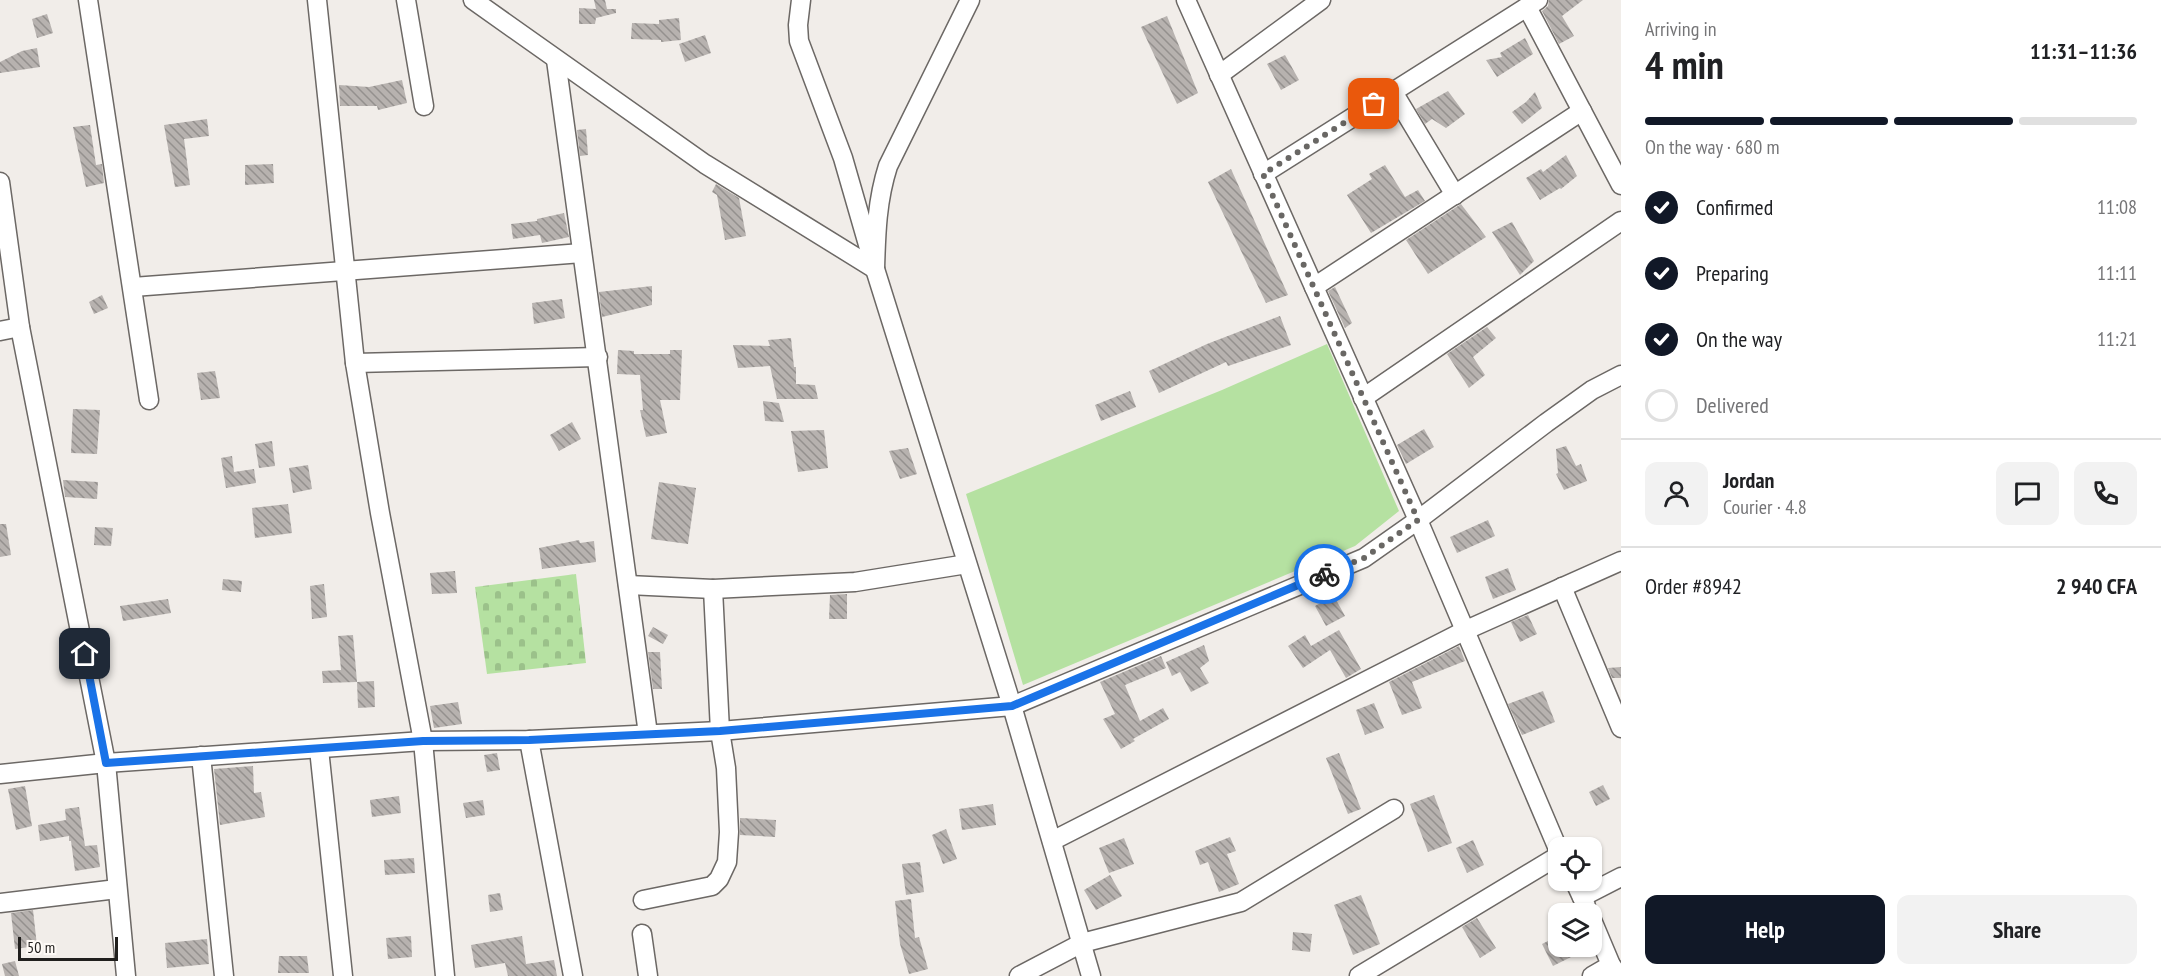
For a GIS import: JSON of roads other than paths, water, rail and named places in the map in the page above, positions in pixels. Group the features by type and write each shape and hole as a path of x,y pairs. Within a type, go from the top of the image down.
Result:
{"street":[{"path":"88,0 149,400"},
{"path":"317,0 355,363 380,513 423,741 445,976"},
{"path":"406,0 424,106"},
{"path":"473,0 705,164 875,269"},
{"path":"801,0 799,41 843,158 875,269 1012,706 1091,976"},
{"path":"875,269 877,218 882,184 888,166 970,0"},
{"path":"1186,0 1418,520 1553,837"},
{"path":"1219,75 1320,0"},
{"path":"1263,174 1532,4 1582,111 1621,185"},
{"path":"556,60 648,734"},
{"path":"1393,92 1455,195"},
{"path":"1314,287 1582,111"},
{"path":"0,182 20,327 106,763 126,976"},
{"path":"1363,398 1621,221"},
{"path":"133,287 582,253"},
{"path":"0,331 20,327"},
{"path":"355,363 598,357"},
{"path":"0,774 106,763 423,741 529,740 720,731 1012,706 1364,558 1592,390 1621,375"},
{"path":"1052,841 1464,631 1621,561"},
{"path":"628,585 713,589 855,582 967,564"},
{"path":"1562,588 1619,716"},
{"path":"643,900 712,886 719,879 727,862 729,832 726,768 720,731 713,589"},
{"path":"529,740 573,976"},
{"path":"319,749 343,976"},
{"path":"201,756 224,976"},
{"path":"1019,976 1082,943 1241,902 1394,809"},
{"path":"1359,976 1548,862"},
{"path":"1581,897 1621,877"},
{"path":"0,903 117,889"},
{"path":"642,934 648,976"},
{"path":"1592,976 1615,971 1602,942"}]}
